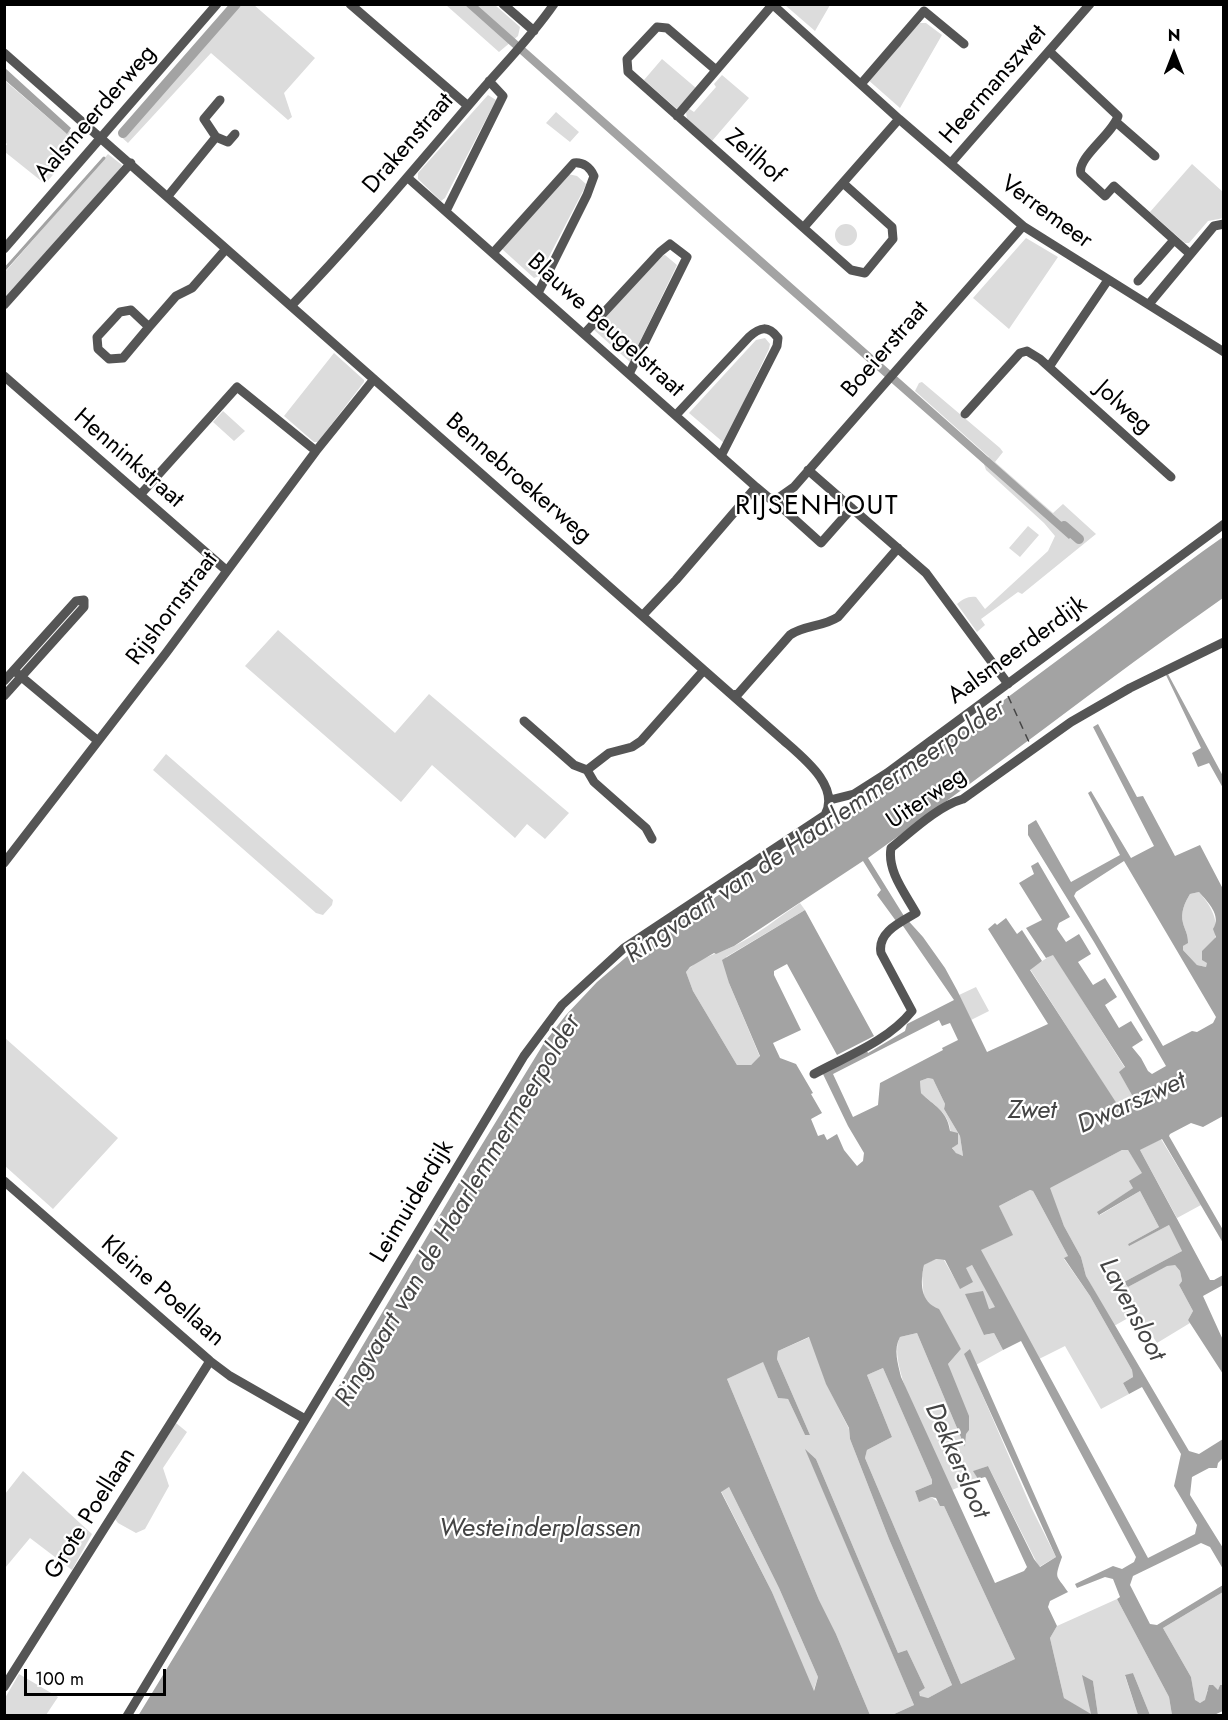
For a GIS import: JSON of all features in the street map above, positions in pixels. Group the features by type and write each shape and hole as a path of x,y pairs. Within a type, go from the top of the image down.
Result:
{"street":[{"name":"Aalsmeerderweg","path":"4,249 217,4"},
{"path":"350,4 468,106"},
{"path":"503,4 534,31"},
{"name":"Drakenstraat","path":"291,306 408,178 534,31 554,4"},
{"name":"Heermanszwet","path":"951,164 1090,4"},
{"path":"677,116 773,5"},
{"name":"Verremeer","path":"773,5 1023,226 1224,352"},
{"path":"861,84 924,11 964,44"},
{"name":"Zeilhof","path":"716,70 667,28 657,27 627,58 628,72 851,270 865,273 893,239 892,227 843,183"},
{"path":"1049,51 1118,116 1116,122 1081,165 1080,174 1105,196 1114,186 1190,254"},
{"name":"Bennebroekerweg","path":"4,53 733,695 807,762 822,782 830,800"},
{"path":"446,211 503,96 489,81"},
{"path":"220,100 204,119 216,136 228,142 236,134"},
{"path":"804,227 899,118"},
{"path":"1116,122 1155,156"},
{"path":"168,196 216,136"},
{"path":"493,253 573,163 580,162 586,166 594,176 587,195 538,293"},
{"path":"4,305 131,163"},
{"name":"Blauwe Beugelstraat","path":"408,178 756,487 769,498 777,499 780,506 821,543 852,508"},
{"path":"1149,304 1214,226 1224,224"},
{"name":"Boeierstraat","path":"777,499 794,487 896,368 1023,226"},
{"path":"1138,281 1174,240"},
{"path":"584,334 670,244 687,257 629,374"},
{"path":"149,327 131,310 120,312 97,337 98,350 109,359 123,358 176,296 192,288 226,249"},
{"path":"1049,367 1108,280"},
{"path":"676,415 758,329 765,328 772,331 778,338 777,346 721,456"},
{"name":"Jolweg","path":"965,414 1023,351 1030,352 1171,477"},
{"name":"Henninkstraat","path":"4,376 226,570"},
{"name":"Rijshornstraat","path":"4,863 316,451 374,379"},
{"path":"140,495 237,387 316,451"},
{"path":"808,470 935,583 1008,684"},
{"path":"643,615 756,487"},
{"name":"Aalsmeerderdijk","path":"830,800 864,789 1224,524"},
{"path":"733,695 742,690 790,635 798,630 820,625 838,617 898,548"},
{"path":"4,681 76,601 84,600 84,607 4,696"},
{"name":"Uiterweg","path":"814,1074 880,1038 904,1021 912,1011 880,953 879,946 884,936 916,913 892,870 889,859 891,848 926,820 963,799 1071,722 1130,688 1224,642"},
{"path":"14,670 98,741"},
{"path":"587,770 609,753 632,747 641,741 704,670"},
{"path":"524,721 574,765 587,770 594,782 646,828 652,839"},
{"name":"Leimuiderdijk","path":"127,1716 524,1056 562,1005 624,948 825,815 830,800"},
{"name":"Kleine Poellaan","path":"4,1181 210,1361 230,1376 305,1419"},
{"name":"Grote Poellaan","path":"4,1687 210,1361"}],"shaded area":[{"path":"236,5 254,5 315,58 284,93 292,117 288,120 211,53 128,143 120,136"},
{"path":"446,5 495,5 520,27 518,36 499,52"},
{"path":"785,5 830,5 815,31"},
{"path":"920,23 926,23 942,35 900,108 866,78"},
{"path":"662,59 696,88 677,109 644,80"},
{"path":"722,75 749,98 712,141 687,119 686,112 688,108 694,112 716,87 714,84"},
{"path":"4,80 66,133 69,130 81,140 57,166 59,168 45,184 5,152 7,144 4,141"},
{"path":"488,95 496,100 445,198 441,201 418,179 418,173"},
{"path":"556,112 579,132 570,142 546,123"},
{"path":"108,154 122,165 120,169 5,297 5,272"},
{"path":"1192,164 1223,192 1224,218 1208,221 1189,243 1185,243 1150,212"},
{"path":"568,174 577,176 586,184 539,276 534,278 502,249"},
{"path":"842,224 850,224 857,231 857,239 850,246 842,246 835,239 835,231"},
{"path":"1026,238 1058,257 1009,329 973,298"},
{"path":"665,255 677,265 630,362 593,329 660,256"},
{"path":"765,338 770,344 769,349 724,443 689,413 756,340"},
{"path":"334,353 364,382 318,442 314,442 284,416"},
{"path":"922,382 1000,448 1003,452 995,462 1053,513 1063,504 1096,534 1022,594 1018,592 981,619 985,625 977,632 957,604 966,598 976,597 985,609 1048,551 1055,536 986,470 984,464 989,457 915,391"},
{"path":"223,411 245,431 234,441 213,422"},
{"path":"1028,526 1039,535 1020,557 1009,548"},
{"path":"278,630 395,733 429,694 569,813 545,839 527,824 515,838 432,765 401,802 245,666"},
{"path":"166,754 333,900 332,905 323,915 316,913 153,770"},
{"path":"1199,892 1212,911 1216,928 1206,967 1197,965 1183,950 1183,946 1188,942 1182,919 1183,908 1190,894"},
{"path":"800,903 805,910 726,957 729,983 760,1057 751,1065 737,1065 693,991 686,972 702,959 751,937"},
{"path":"1053,954 1125,1068 1120,1073 1133,1097 1119,1108 1030,969"},
{"path":"976,987 989,1011 971,1020 959,995"},
{"path":"5,1038 118,1138 53,1209 5,1166"},
{"path":"933,1079 945,1104 944,1109 960,1136 963,1156 953,1148 949,1124 944,1114 921,1093 920,1081"},
{"path":"1161,1139 1201,1205 1177,1218 1140,1150"},
{"path":"1122,1150 1128,1150 1143,1173 1133,1188 1098,1212 1100,1215 1140,1191 1159,1227 1128,1244 1169,1225 1182,1251 1124,1282 1128,1287 1167,1265 1175,1265 1180,1271 1182,1281 1179,1285 1193,1311 1188,1320 1190,1323 1157,1343 1137,1313 1114,1326 1086,1276 1081,1257 1064,1226 1050,1191 1050,1187"},
{"path":"1030,1190 1033,1191 1068,1256 1064,1259 1090,1296 1132,1370 1133,1377 1123,1383 1129,1394 1101,1409 1065,1346 1039,1359 980,1250 1012,1235 999,1206"},
{"path":"935,1259 944,1260 960,1288 965,1268 972,1265 996,1307 989,1309 985,1335 994,1333 1003,1350 976,1365 970,1349 972,1371 1031,1507 1056,1557 1039,1567 988,1466 974,1471 978,1479 952,1490 906,1390 897,1350 900,1337 917,1333 965,1447 966,1431 948,1364 961,1349 924,1299 922,1276 924,1265"},
{"path":"810,1337 826,1383 849,1429 850,1439 889,1539 952,1685 928,1698 921,1697 918,1692 925,1688 907,1650 898,1653 816,1459 806,1450 914,1705 892,1715 870,1715 819,1600 727,1379 763,1361 778,1398 788,1399 805,1435 810,1435 777,1359 778,1351"},
{"path":"883,1368 932,1480 932,1484 915,1491 919,1501 931,1497 944,1506 1015,1659 961,1684 865,1458 867,1450 892,1437 867,1375"},
{"path":"176,1423 187,1432 163,1468 169,1486 145,1529 136,1533 115,1519"},
{"path":"23,1471 92,1534 72,1570 30,1538 5,1568 5,1494"},
{"path":"729,1487 779,1588 818,1677 813,1692 772,1592 721,1491"},
{"path":"1223,1592 1223,1685 1220,1685 1218,1690 1207,1690 1206,1700 1200,1703 1195,1701 1191,1677 1163,1628"},
{"path":"1117,1599 1169,1697 1172,1715 1150,1715 1133,1673 1125,1676 1138,1715 1098,1715 1093,1681 1091,1715 1064,1698 1050,1638 1057,1626"},
{"path":"19,1674 58,1697 46,1715 5,1715 5,1698"}],"water":[{"path":"465,5 477,5 1074,533 1069,539 703,217"},
{"path":"5,68 71,128 67,134 5,80"},
{"path":"1223,537 1223,598 868,858 904,916 923,937 945,968 987,1052 1048,1024 988,929 1006,918 1017,934 1022,930 1042,961 1030,970 1119,1107 1133,1097 1119,1072 1125,1067 1053,955 1046,958 1026,928 1042,920 1019,883 1034,874 1031,866 1038,862 1070,917 1059,923 1057,929 1066,942 1079,934 1091,954 1078,962 1093,985 1105,978 1117,997 1105,1005 1119,1028 1131,1021 1143,1040 1132,1047 1148,1071 1152,1074 1166,1066 1028,835 1028,825 1036,820 1071,882 1120,855 1088,793 1091,791 1131,858 1154,846 1093,727 1098,724 1137,797 1143,796 1175,856 1200,845 1223,889 1223,1116 1203,1127 1191,1123 1169,1136 1223,1230 1223,1243 1162,1139 1140,1150 1210,1280 1223,1275 1223,1285 1203,1296 1223,1340 1223,1374 1188,1320 1193,1311 1179,1285 1182,1281 1180,1271 1175,1265 1167,1266 1128,1287 1124,1282 1182,1251 1169,1225 1129,1246 1128,1244 1159,1227 1140,1191 1099,1215 1097,1212 1133,1188 1129,1181 1142,1173 1128,1150 1122,1150 1050,1188 1064,1226 1081,1257 1086,1276 1189,1451 1199,1454 1223,1439 1223,1458 1217,1468 1209,1468 1192,1477 1190,1495 1223,1548 1223,1569 1210,1547 1201,1543 1133,1576 1130,1585 1150,1624 1157,1625 1223,1585 1223,1592 1163,1628 1191,1677 1195,1700 1200,1703 1205,1700 1209,1685 1213,1685 1218,1690 1220,1685 1223,1685 1223,1711 1214,1715 1172,1715 1169,1697 1117,1599 1120,1597 1113,1579 1105,1577 1077,1588 1075,1584 1113,1566 1122,1569 1134,1562 1136,1557 1021,1341 1003,1350 994,1333 984,1335 965,1294 983,1291 989,1309 995,1307 972,1265 966,1268 973,1282 960,1289 945,1260 936,1259 924,1265 922,1285 928,1302 939,1309 961,1349 948,1364 969,1416 965,1447 917,1333 900,1337 898,1342 897,1357 901,1377 995,1583 1024,1571 1027,1567 986,1478 978,1479 973,1471 988,1466 1040,1567 1056,1557 964,1354 970,1349 1062,1557 1058,1576 1068,1592 1050,1601 1048,1607 1057,1626 1050,1638 1064,1698 1091,1714 1082,1675 1093,1681 1098,1715 892,1715 914,1705 805,1449 816,1459 898,1653 907,1650 925,1688 919,1692 920,1696 928,1698 952,1685 889,1539 850,1439 849,1428 826,1384 809,1337 778,1351 777,1359 810,1435 805,1435 788,1399 778,1398 763,1362 727,1379 819,1600 870,1715 138,1716 330,1401 467,1169 544,1043 566,1015 597,982 631,953 811,834 815,837 973,723","holes":["863,861 881,890 877,895 896,921 903,926 954,1000 907,1024 905,1031 868,1053 866,1049 822,1072 864,1153 863,1161 857,1166 844,1150 837,1134 827,1140 824,1134 818,1136 811,1119 822,1113 811,1094 813,1093 796,1064 780,1058 773,1043 801,1030 774,975 774,971 787,964 837,1055 874,1036 805,910 722,960 729,983 760,1056 751,1065 737,1065 693,991 686,972 690,967 734,946","1124,861 1216,1017 1213,1023 1163,1046 1074,896 1076,892","1199,892 1215,914 1213,929 1216,937 1202,951 1202,960 1207,963 1206,967 1197,965 1183,950 1183,946 1188,943 1183,923 1183,908 1190,894","939,1020 942,1026 950,1023 958,1040 880,1083 878,1105 853,1117 833,1074","933,1079 945,1104 944,1109 960,1136 963,1156 952,1148 958,1144 958,1133 950,1131 943,1113 921,1093 920,1081","1030,1190 1033,1191 1068,1256 1064,1258 1090,1296 1132,1370 1133,1377 1123,1383 1129,1394 1142,1387 1181,1454 1174,1486 1197,1525 1195,1534 1148,1558 981,1250 1013,1235 999,1206","883,1368 932,1480 932,1484 915,1491 919,1502 931,1497 936,1498 940,1506 944,1506 1015,1659 961,1684 865,1458 867,1450 892,1437 867,1375","729,1487 779,1588 818,1677 814,1691 772,1592 721,1492"]},
{"path":"1168,674 1223,776 1223,788 1209,763 1198,767 1192,753 1201,748 1166,675"},
{"path":"1133,1673 1150,1715 1138,1715 1125,1675"}],"waterway":[{"path":"123,133 236,4"},
{"path":"4,270 104,158"},
{"path":"1064,526 1079,539"}],"ferry route":[{"path":"1008,696 1029,742"}],"district":[{"name":"RIJSENHOUT","path":"817,507"}],"water label":[{"name":"Ringvaart van de Haarlemmermeerpolder","path":"816,832"},
{"name":"Dwarszwet","path":"1132,1104"},
{"name":"Zwet","path":"1032,1112"},
{"name":"Ringvaart van de Haarlemmermeerpolder","path":"459,1211"},
{"name":"Lavensloot","path":"1131,1310"},
{"name":"Dekkersloot","path":"956,1461"},
{"name":"Westeinderplassen","path":"540,1530"}]}
